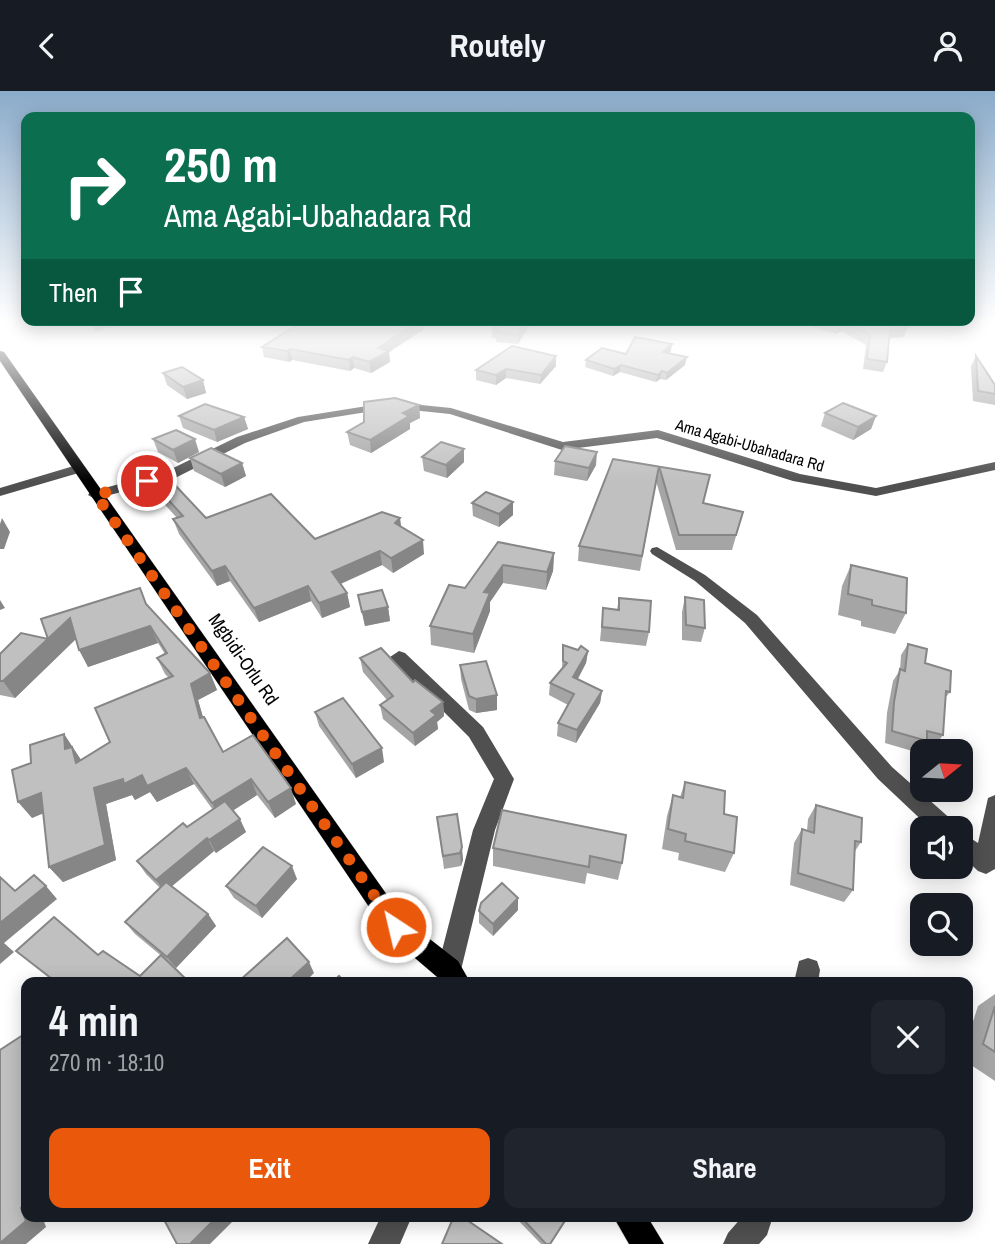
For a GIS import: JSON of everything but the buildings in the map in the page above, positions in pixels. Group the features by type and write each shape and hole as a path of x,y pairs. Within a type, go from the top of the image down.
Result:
{"main road":[{"name":"Mgbidi-Orlu Rd","path":"13,374 396,927 453,976"},
{"path":"632,1222 648,1244"}],"street":[{"name":"Ama Agabi-Ubahadara Rd","path":"96,495 172,474 241,440 302,419 393,405 451,411 562,446 658,434 799,478 876,492 995,466"},
{"path":"0,492 77,469"},
{"path":"657,551 726,597 751,619 803,682 885,773 932,816"},
{"path":"398,657 476,732 504,779 484,830 453,976"},
{"path":"973,853 986,865 995,804"},
{"path":"384,1244 394,1222"},
{"path":"739,1244 756,1222"}],"route":[{"path":"147,481 96,495 396,927"}]}
